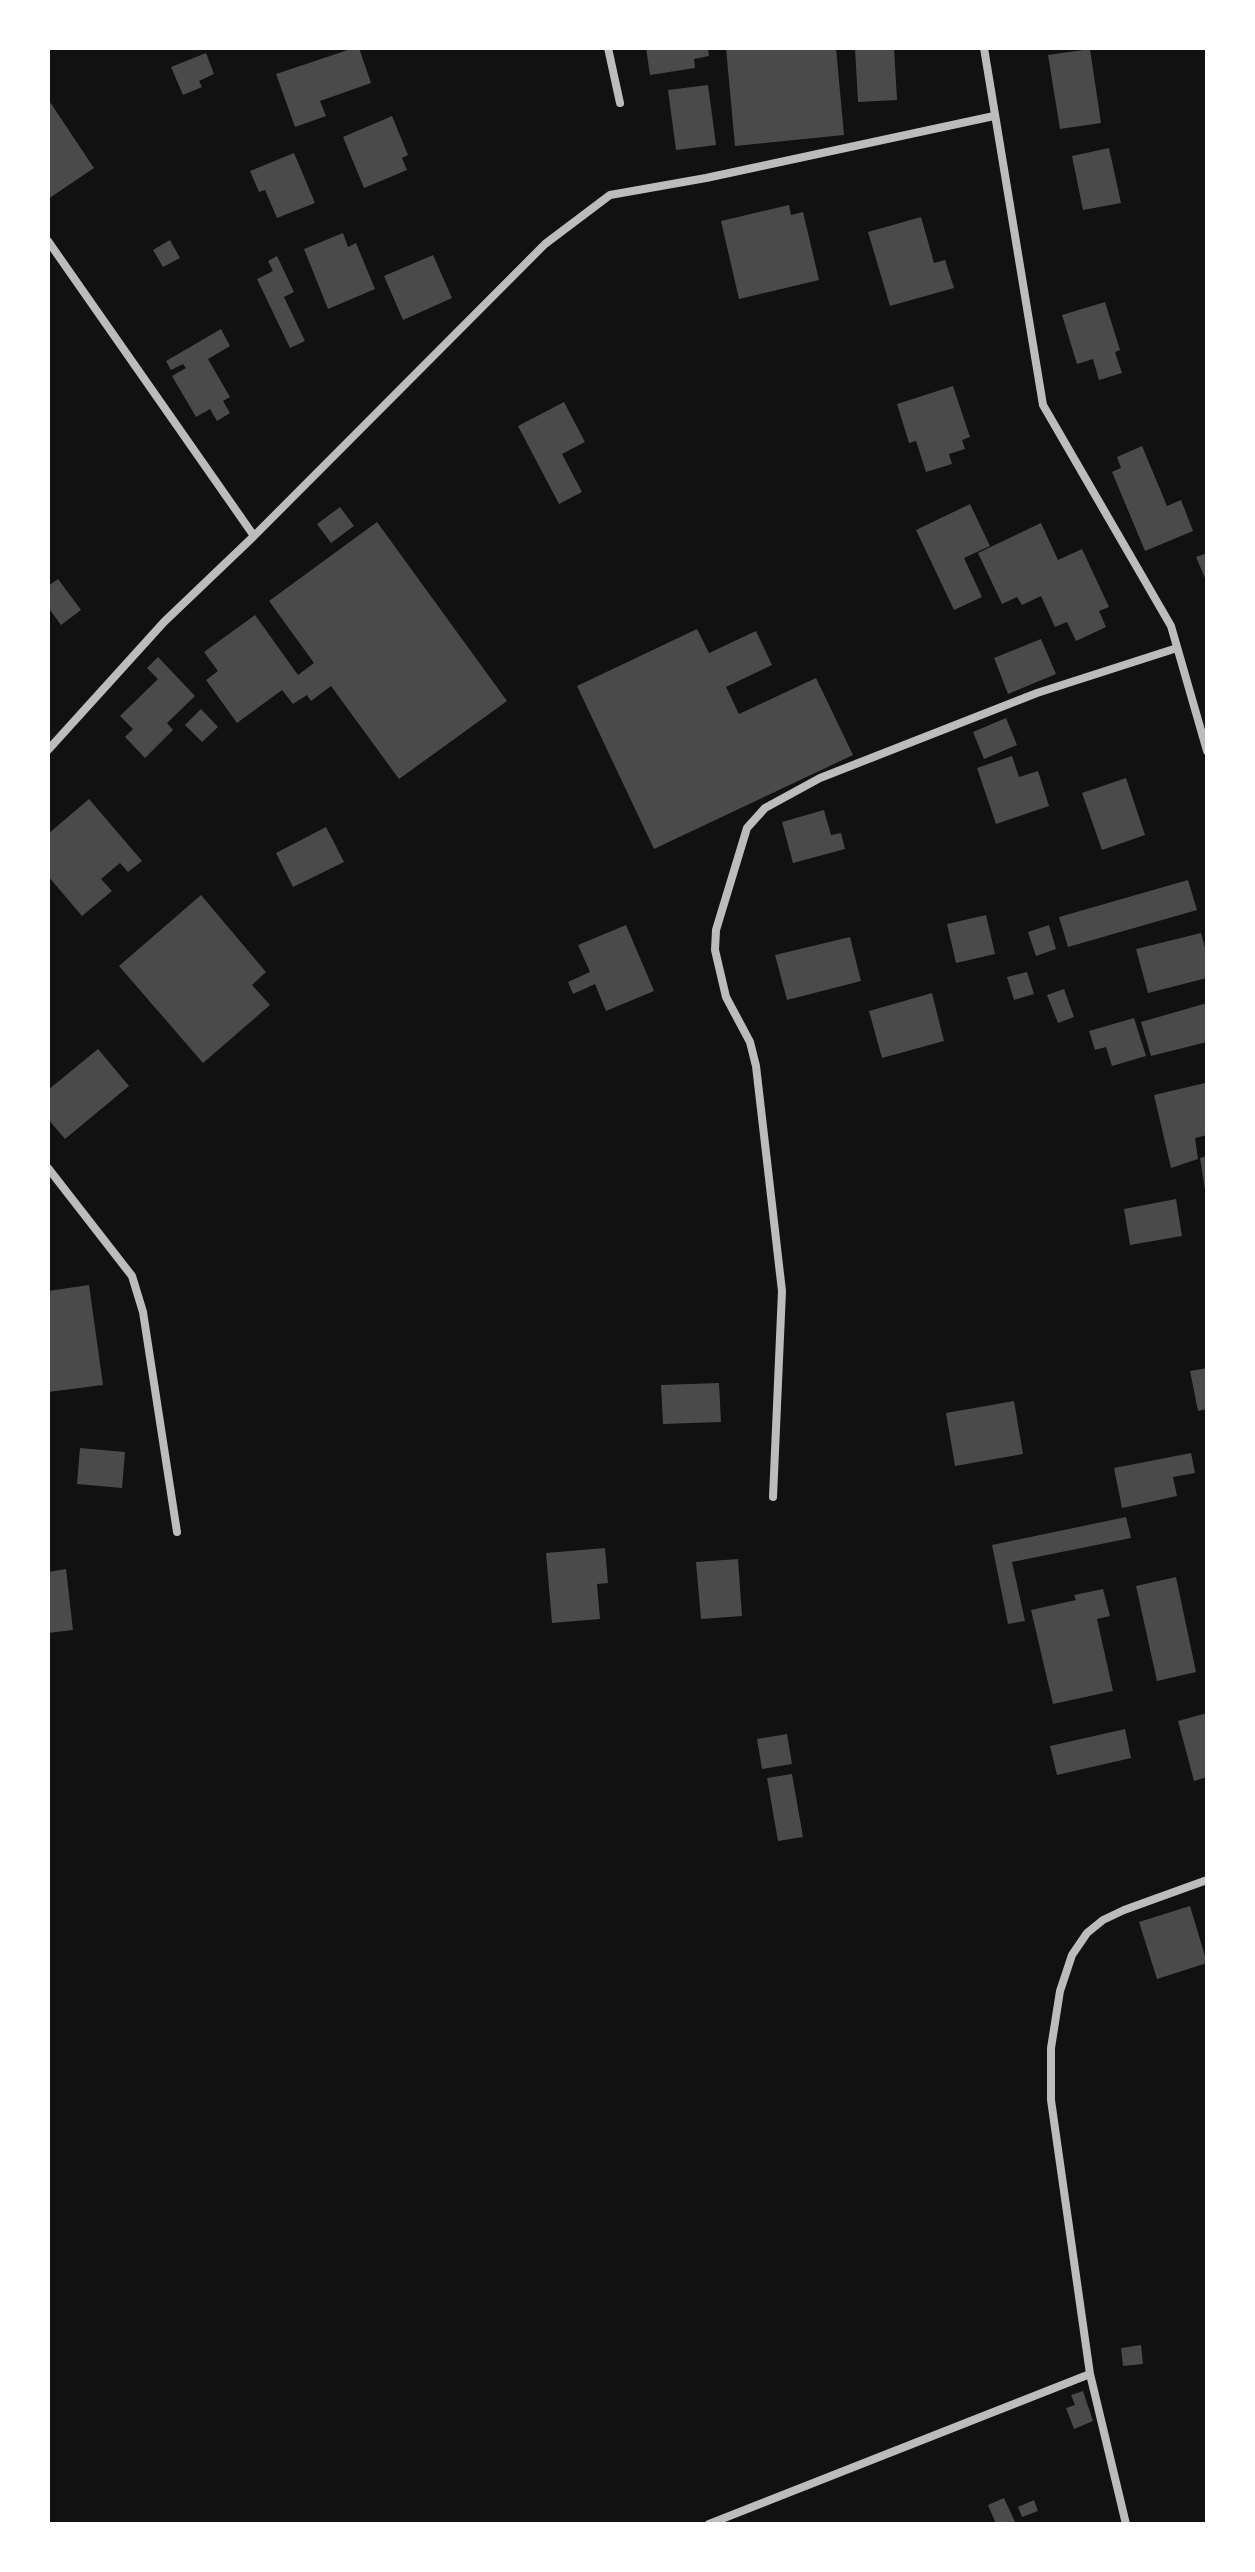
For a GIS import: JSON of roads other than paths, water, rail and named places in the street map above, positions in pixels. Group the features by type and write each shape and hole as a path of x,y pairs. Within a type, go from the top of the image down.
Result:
{"street":[{"path":"608,48 620,103"},
{"path":"984,48 1043,405 1171,626 1207,751"},
{"path":"48,750 164,622 545,244 610,195 706,178 994,116"},
{"path":"48,241 254,536"},
{"path":"773,1497 782,1291 756,1066 750,1042 726,997 715,950 716,930 747,828 765,808 820,778 1037,693 1177,648"},
{"path":"48,1168 132,1276 143,1312 177,1532"},
{"path":"1126,2524 1090,2374 1051,2100 1051,2048 1060,1991 1072,1955 1087,1933 1103,1920 1207,1880"},
{"path":"709,2524 1090,2374"}]}
